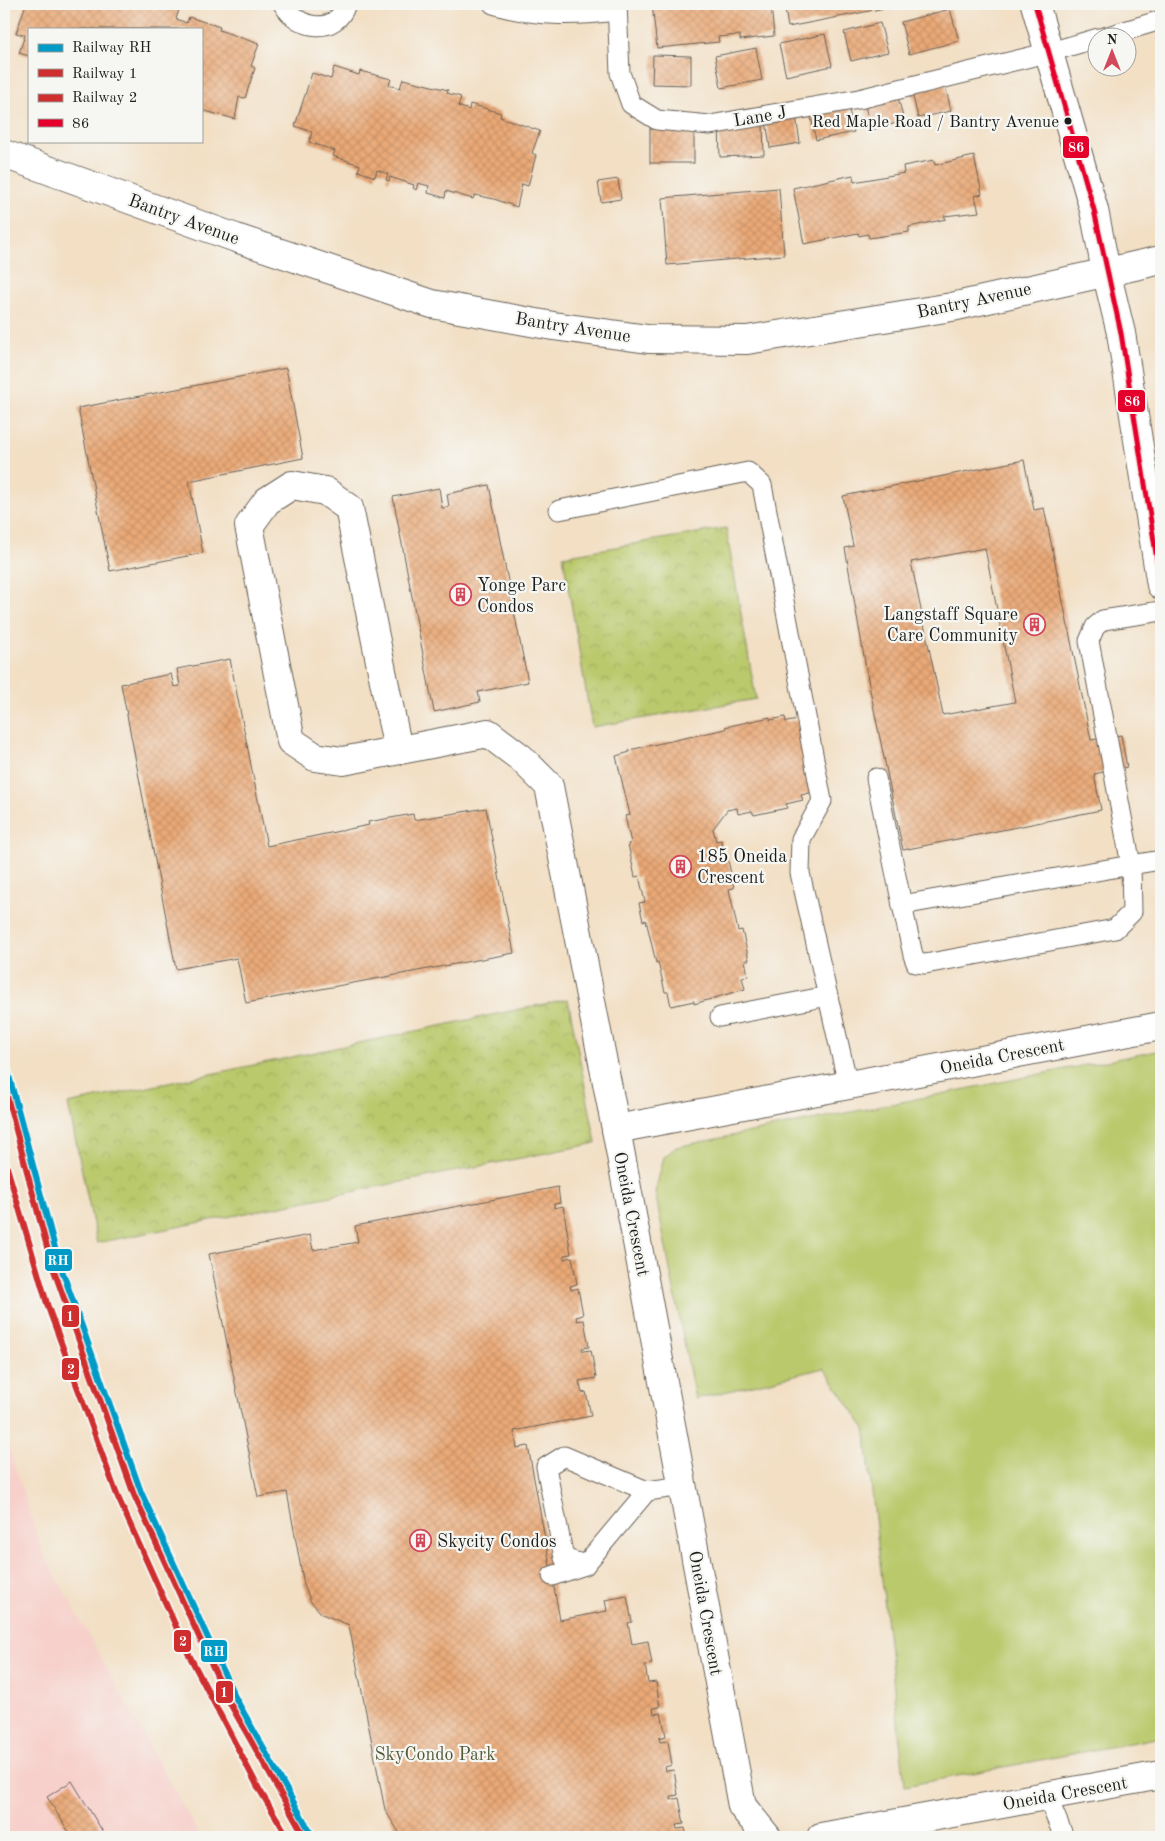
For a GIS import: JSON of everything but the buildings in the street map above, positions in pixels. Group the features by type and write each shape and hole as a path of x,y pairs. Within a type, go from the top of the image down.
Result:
{"street":[{"path":"1035,4 1094,210 1121,333 1161,585"},
{"name":"Bantry Avenue","path":"4,154 236,238 432,304 553,326 648,338 747,340 952,307 1161,260"},
{"path":"398,750 349,508 326,491 292,485 267,500 249,526 291,741 315,757 343,761 488,733 521,758 549,786 616,1129"},
{"name":"Oneida Crescent","path":"767,1837 742,1806 616,1129 1161,1026"},
{"name":"Oneida Crescent","path":"821,1837 874,1832 1047,1796 1161,1775"}],"lane":[{"path":"283,4 296,20 317,26 328,23 338,17 346,4"},
{"path":"493,4 513,10 576,16 617,7"},
{"name":"Lane J","path":"617,7 620,73 631,104 657,120 710,125 860,99 1088,41"},
{"name":"Lane J","path":"1133,28 1161,20"},
{"path":"559,510 748,472 762,485 822,801 801,839 800,873 848,1085"},
{"path":"876,778 916,963 925,964 1115,930 1132,912 1131,865 1089,641 1095,627 1103,620 1161,611"},
{"path":"902,905 1161,860"},
{"path":"720,1017 828,996"},
{"path":"585,1565 564,1558 546,1467 564,1456 647,1491 683,1486"},
{"path":"552,1576 585,1565 647,1491"},
{"path":"1047,1796 1064,1837"}],"shaded area":[{"path":"4,1433 43,1553 200,1837 4,1837"}],"green space":[{"path":"726,528 756,699 592,727 563,556"},
{"path":"568,999 596,1143 97,1243 68,1104"},
{"path":"1161,1050 1161,1737 905,1786 865,1429 824,1368 695,1399 655,1192 664,1157 676,1147"}],"rail line":[{"name":"RH","path":"4,1057 58,1259 141,1492 235,1697 313,1837"},
{"name":"1","path":"4,1085 51,1262 134,1495 228,1700 305,1837"},
{"name":"2","path":"4,1157 48,1307 117,1495 187,1651 259,1789 288,1837"}],"transit line":[{"name":"86","path":"1035,4 1094,210 1121,333 1161,585"}],"place":[{"name":"Red Maple Road / Bantry Avenue","path":"1068,121"},
{"name":"Yonge Parc Condos","path":"461,595"},
{"name":"Langstaff Square Care Community","path":"1034,624"},
{"name":"185 Oneida Crescent","path":"681,866"},
{"name":"Skycity Condos","path":"421,1541"}],"park label":[{"name":"SkyCondo Park","path":"435,1754"}]}
